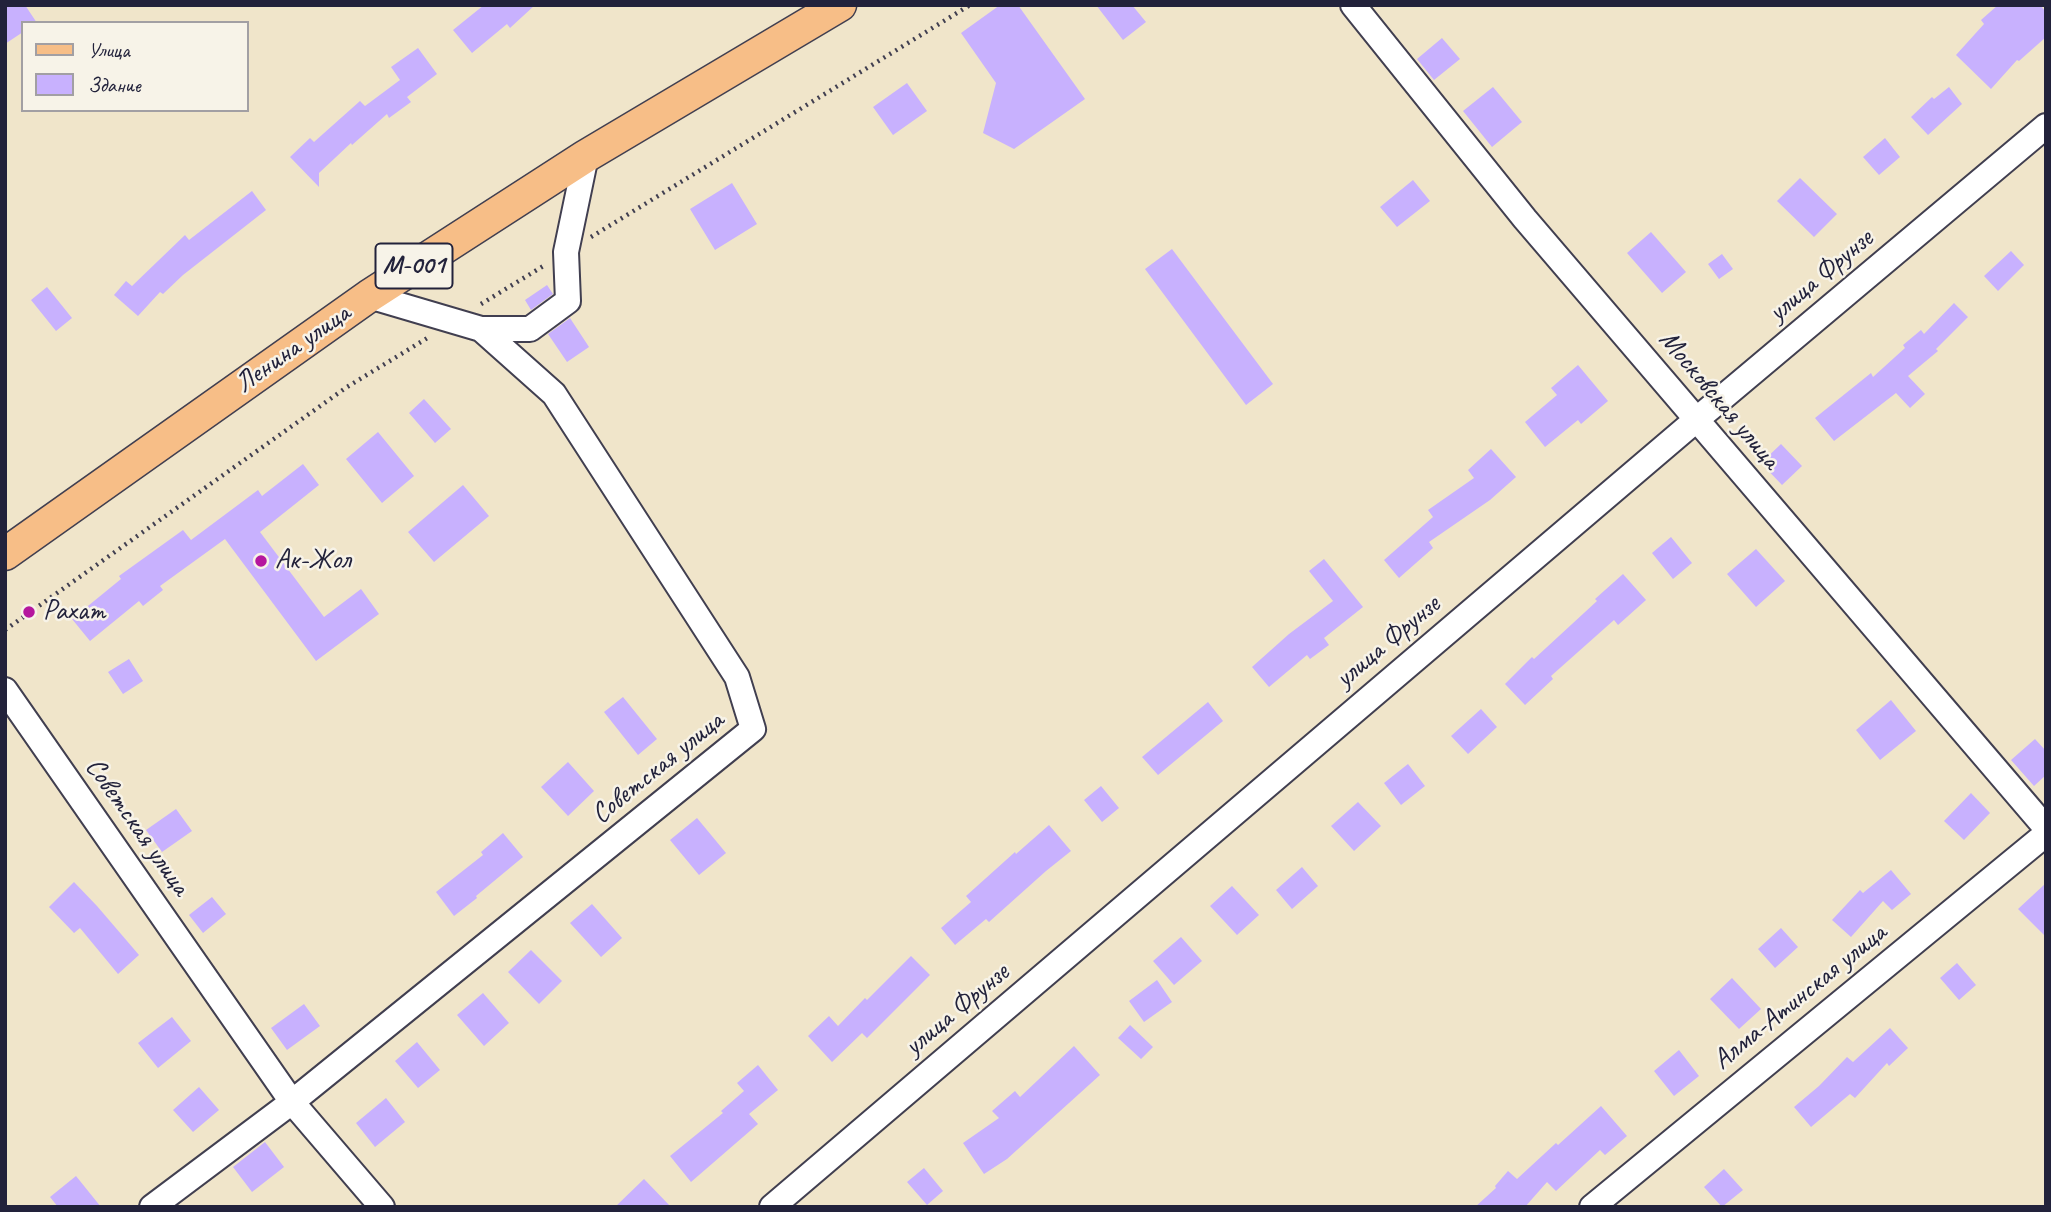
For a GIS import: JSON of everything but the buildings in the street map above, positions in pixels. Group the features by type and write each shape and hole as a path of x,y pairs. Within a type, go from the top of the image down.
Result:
{"main road":[{"name":"Ленина улица","path":"5,554 369,296 586,156 840,5"}],"street":[{"name":"Московская улица","path":"1353,5 1525,219 2046,828"},
{"name":"улица Фрунзе","path":"772,1207 1696,420 2046,126"},
{"path":"481,329 530,329 568,301 566,252 586,156"},
{"name":"Советская улица","path":"152,1207 292,1102 753,729 737,677 554,394 481,329 369,296"},
{"name":"Советская улица","path":"5,690 292,1102 382,1207"},
{"name":"Алма-Атинская улица","path":"1592,1207 2046,834"}],"place":[{"name":"Ак-Жол","path":"261,561"},
{"name":"Рахат","path":"29,612"}]}
